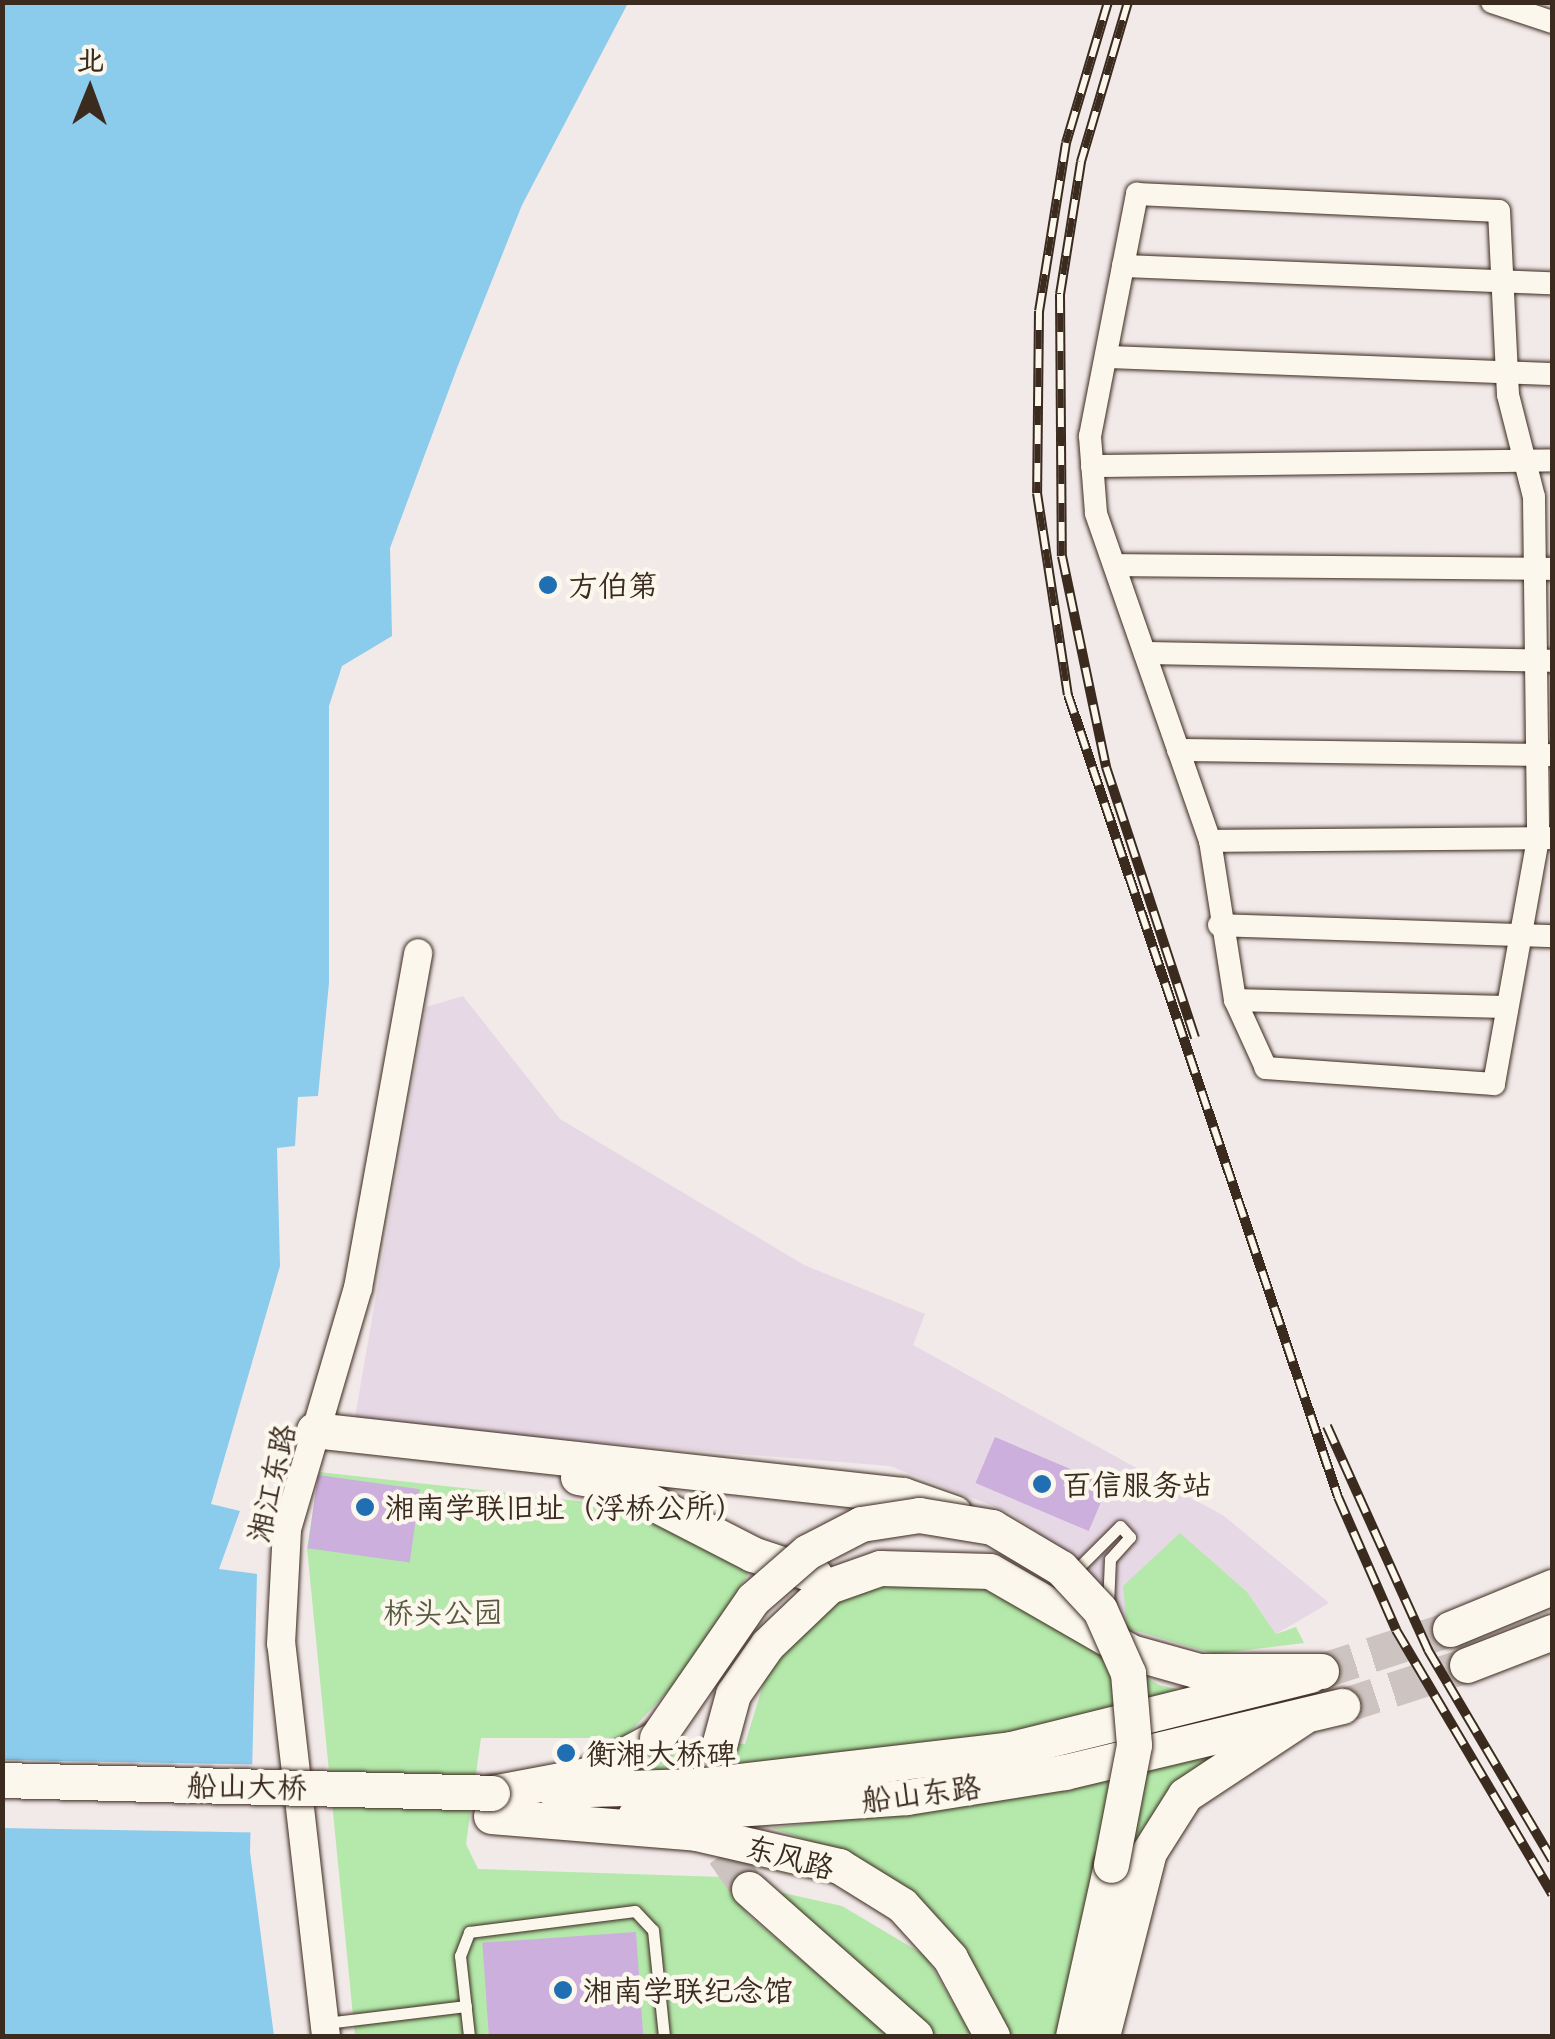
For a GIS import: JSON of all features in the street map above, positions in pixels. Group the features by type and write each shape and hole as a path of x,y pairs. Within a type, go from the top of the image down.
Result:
{"main road":[{"path":"314,1430 903,1495 992,1527 1061,1568 1087,1596 1128,1673 1134,1745 1074,2036"},
{"path":"374,1436 616,1484 814,1575 880,1568 990,1571 1031,1590 1131,1652"},
{"path":"501,1804 587,1774 657,1738 753,1598 807,1552 861,1524 919,1515 992,1527"},
{"path":"720,1742 734,1694 767,1645 829,1586 880,1568"},
{"path":"1450,1629 1552,1587"},
{"path":"1467,1665 1552,1632"},
{"name":"船山东路","path":"501,1804 697,1786 1011,1749 1321,1672 1198,1671 1131,1652"},
{"name":"船山东路","path":"501,1804 908,1798 1342,1706"},
{"path":"1102,2036 1149,1852 1185,1795 1304,1717"},
{"name":"船山大桥","path":"2,1780 501,1804"},
{"name":"船山大桥","path":"2,1804 501,1804"},
{"name":"东风路","path":"501,1804 696,1833 839,1866 902,1905 950,1958 992,2036"},
{"path":"749,1888 915,2036"}],"street":[{"path":"1492,2 1552,22"},
{"path":"1137,194 1499,210 1507,372 1544,569 1545,838 1520,929 1494,1084 1266,1068 1235,1000 1219,925 1210,842 1114,565 1092,466 1123,266 1137,194"},
{"path":"1123,266 1502,276 1552,283"},
{"path":"1107,357 1552,374"},
{"path":"1092,466 1552,460"},
{"path":"1114,565 1544,569"},
{"path":"1145,653 1544,661"},
{"path":"1178,750 1545,755"},
{"path":"1210,842 1545,838"},
{"path":"1219,925 1520,929 1552,936"},
{"name":"湘江东路","path":"325,2030 281,1644 287,1529 358,1288 418,953"},
{"path":"1235,1000 1504,1007"}],"lane":[{"path":"1031,1590 1083,1568 1120,1526 1130,1537 1110,1559 1106,1591 1111,1624 1131,1652"},
{"path":"469,2036 460,1956 475,1928 635,1910 654,1930 664,2036"},
{"path":"325,2030 466,2006"}],"shaded area":[{"path":"463,996 560,1119 804,1265 925,1314 913,1345 1224,1516 1329,1603 1276,1634 1247,1592 1127,1628 1057,1547 1011,1513 890,1466 354,1423 426,1007"}],"green space":[{"name":"桥头公园","path":"319,1472 623,1506 749,1573 685,1673 624,1738 481,1738 466,1844 478,1869 723,1877 748,1915 892,2036 355,2036 307,1548"},
{"path":"1180,1533 1247,1592 1276,1634 1296,1627 1304,1643 1214,1654 1127,1628 1123,1586"},
{"path":"885,1583 992,1584 1159,1685 1185,1691 1058,1725 804,1764 639,1772 676,1742 745,1744 766,1675 796,1635 841,1599"},
{"path":"1218,1747 1144,1826 1059,2036 1002,2036 855,1857 772,1828 918,1810"},
{"path":"761,1888 842,1906 926,1956 972,2036 934,2036"}],"water":[{"path":"3,3 628,3 522,205 457,368 390,548 392,636 342,666 329,706 329,983 318,1096 298,1097 295,1146 277,1148 280,1266 211,1504 240,1511 219,1569 257,1574 250,1852 274,2036 3,2036"}],"pier":[{"path":"3,1760 256,1764 255,1832 2,1828"}],"building":[{"name":"百信服务站","path":"995,1437 1108,1485 1089,1531 975,1483"},
{"name":"湘南学联旧址（浮桥公所）","path":"318,1475 420,1489 410,1563 308,1548"},
{"name":"湘南学联纪念馆","path":"636,1932 643,2036 489,2036 482,1943"}],"tunnel":[{"path":"1321,1671 1450,1629"},
{"path":"1342,1706 1467,1665"},
{"path":"720,1742 724,1853 749,1889"}],"railway":[{"path":"1108,2 1066,143 1039,311 1037,493 1068,695 1338,1497 1396,1630 1552,1894"},
{"path":"1128,2 1081,162 1060,294 1062,556 1106,767 1195,1038"},
{"path":"1327,1426 1428,1650 1552,1860"}],"place":[{"name":"方伯第","path":"548,585"},
{"name":"百信服务站","path":"1042,1484"},
{"name":"湘南学联旧址（浮桥公所）","path":"365,1507"},
{"name":"衡湘大桥碑","path":"566,1753"},
{"name":"湘南学联纪念馆","path":"563,1990"}]}
